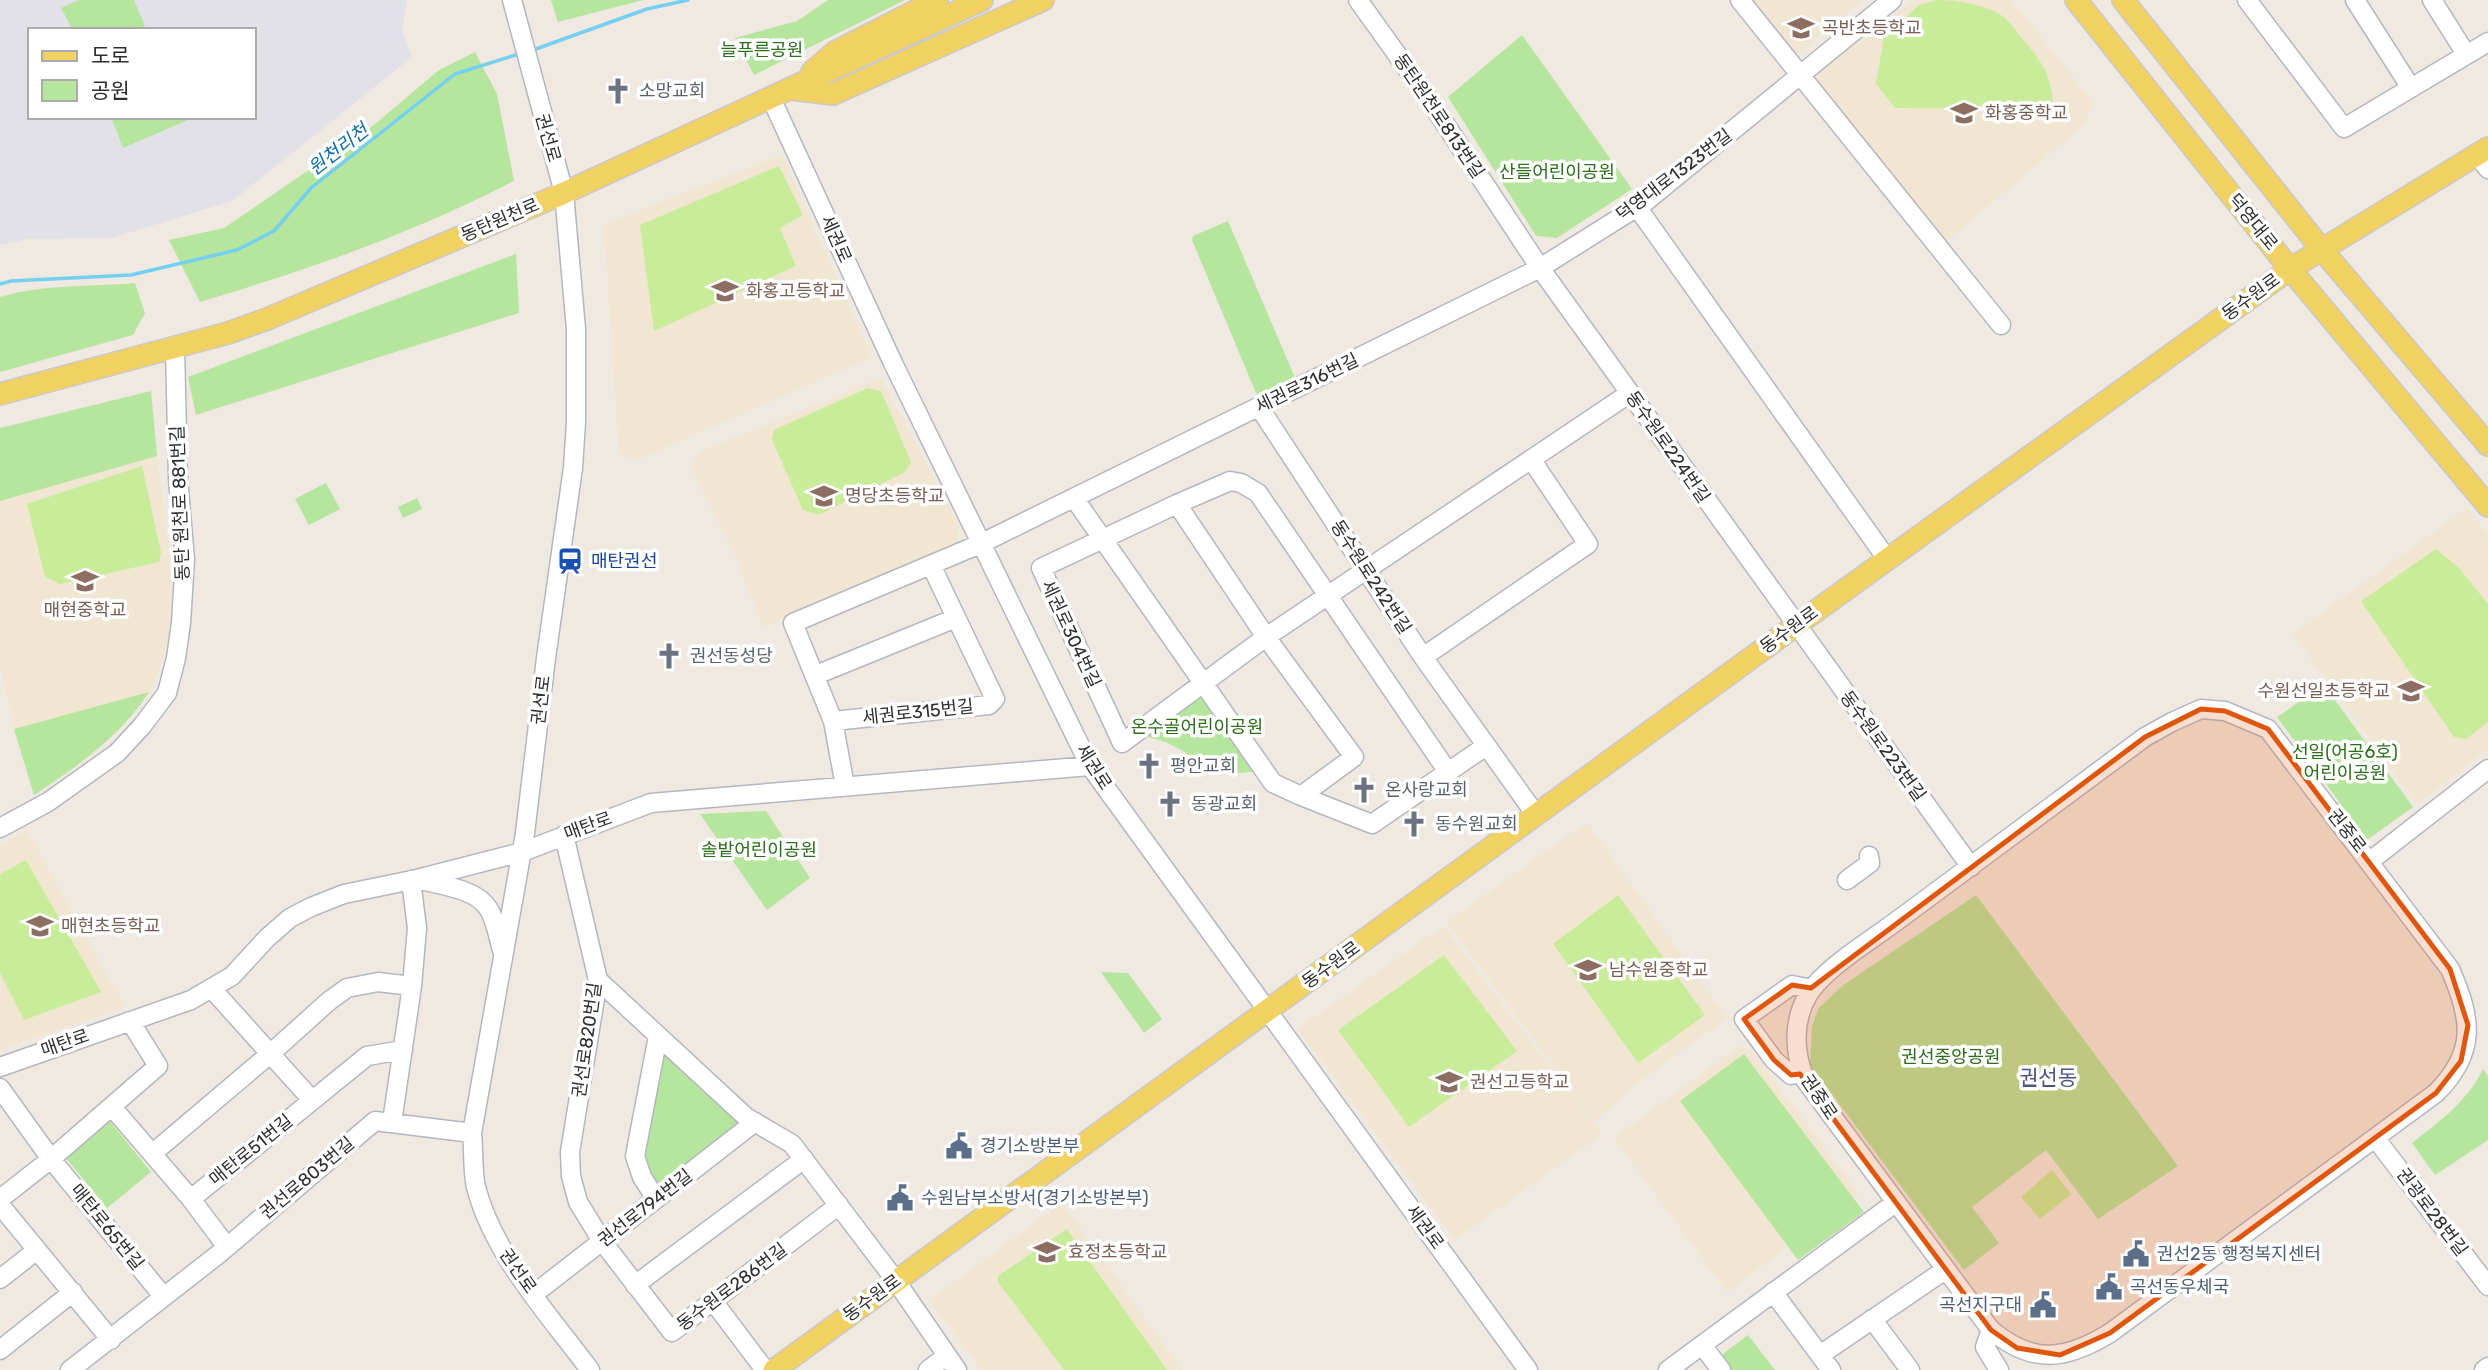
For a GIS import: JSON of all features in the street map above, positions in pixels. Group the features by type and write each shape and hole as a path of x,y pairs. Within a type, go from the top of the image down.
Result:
{"main road":[{"path":"792,89 835,52 937,0"},
{"name":"동탄원천로","path":"0,394 228,333 267,319 564,193 982,0"},
{"path":"792,89 833,94 1043,0"},
{"name":"덕영대로","path":"2076,0 2290,269 2488,506"},
{"name":"덕영대로","path":"2123,0 2322,250 2488,445"},
{"name":"동수원로","path":"774,1370 2290,269 2484,157"}],"street":[{"name":"동탄원천로813번길","path":"1358,0 1426,95 1541,268"},
{"path":"1740,0 2001,325"},
{"name":"덕영대로1323번길","path":"1541,268 1637,207 1892,0"},
{"path":"2247,0 2344,128 2488,41"},
{"path":"2355,0 2411,88"},
{"path":"2432,0 2466,54"},
{"name":"권선로","path":"513,4 564,193 576,329 574,445 522,852 472,1133 475,1183 488,1222 508,1258 590,1370"},
{"name":"세권로","path":"771,98 860,294 1090,766 1528,1370"},
{"path":"1637,207 1888,559"},
{"name":"동수원로224번길","path":"1541,268 1795,626"},
{"name":"세권로316번길","path":"980,544 1541,268"},
{"name":"동탄 원천로 881번길","path":"0,828 48,802 117,753 167,693 181,623 185,559 178,478 174,347"},
{"name":"세권로304번길","path":"1448,772 1327,596 1258,493 1241,482 1230,481 1041,568 1122,743 1266,637 1327,596 1365,570 1630,393"},
{"name":"동수원로242번길","path":"1259,407 1423,657 1536,816"},
{"path":"1423,657 1588,544 1531,459"},
{"path":"1074,498 1273,783 1372,824 1486,746"},
{"path":"1177,504 1266,637 1354,757 1301,796"},
{"path":"845,786 833,721 793,623 980,544"},
{"name":"세권로315번길","path":"833,721 989,705 995,699 931,565"},
{"path":"816,675 956,618"},
{"name":"동수원로223번길","path":"1795,626 1971,867"},
{"name":"권중로","path":"2202,709 2225,711 2268,729 2370,861 2450,969 2460,992 2468,1025 2461,1061 2451,1078 2435,1093 2376,1139 2110,1333 2084,1349 2040,1362 1991,1330 1806,1082 1798,1063 1797,1029 1802,1008 1812,989 1872,939 2145,737 2202,709"},
{"name":"매탄로","path":"0,1067 191,1000 232,976 267,938 290,918 344,894 522,852 651,803 1090,766"},
{"path":"2370,861 2488,769"},
{"name":"권선로820번길","path":"564,835 598,980 570,1152 571,1176 578,1202 602,1241"},
{"path":"1847,880 1870,863 1869,856"},
{"path":"392,1122 412,986 417,929 414,879 466,893 483,902 493,918 503,954"},
{"path":"598,980 746,1117 792,1144 896,1281 952,1363 928,1370"},
{"path":"153,1153 347,988 378,982 412,986"},
{"path":"1802,1073 1791,1075 1774,1060 1744,1019 1792,985 1812,989"},
{"path":"212,989 312,1100"},
{"path":"0,1199 51,1159 158,1066 130,1021"},
{"path":"656,1199 642,1177 635,1156 658,1036"},
{"name":"매탄로51번길","path":"191,1199 367,1056 402,1050"},
{"name":"매탄로65번길","path":"0,1088 51,1159 163,1296"},
{"path":"112,1107 191,1199 227,1247"},
{"name":"권선로803번길","path":"70,1370 227,1247 375,1121 472,1133"},
{"name":"권선로794번길","path":"534,1294 755,1122"},
{"name":"권광로28번길","path":"2376,1139 2488,1286"},
{"path":"635,1285 804,1159"},
{"path":"1668,1370 1895,1203"},
{"path":"0,1205 111,1340"},
{"name":"동수원로286번길","path":"602,1241 672,1332 839,1205"},
{"path":"0,1279 37,1250"},
{"path":"1773,1292 1825,1363 1872,1319 1945,1270"},
{"path":"0,1350 73,1292"},
{"path":"713,1301 765,1370"},
{"path":"1872,1319 1910,1370"},
{"path":"1991,1330 1985,1347 1999,1370"},
{"path":"1702,1345 1721,1370"}],"highlighted area":[{"path":"2201,709 2225,711 2268,729 2450,969 2468,1025 2461,1061 2436,1093 2110,1333 2060,1355 2017,1348 1991,1330 1800,1074 1791,1075 1774,1060 1744,1019 1792,985 1811,988 2145,737"}],"shaded area":[{"path":"0,0 407,0 402,30 412,57 232,201 112,238 28,239 0,245"},
{"name":"곡반초등학교","path":"1751,0 1862,0 1795,56"},
{"name":"화홍중학교","path":"1913,0 2011,0 2093,102 2085,124 1943,244 1819,88 1818,73"},
{"name":"화홍고등학교","path":"782,155 872,357 637,460 619,455 604,224"},
{"name":"명당초등학교","path":"881,378 959,526 957,542 916,563 763,627 736,557 691,467 699,452"},
{"name":"매현중학교","path":"157,456 170,564 171,598 169,634 162,663 149,692 14,729 0,667 0,501"},
{"name":"수원선일초등학교","path":"2467,508 2488,535 2488,749 2417,804 2293,634"},
{"name":"남수원중학교","path":"1587,822 1727,1018 1632,1087 1594,1122 1447,922"},
{"name":"매현초등학교","path":"27,830 125,1007 0,1049 0,845"},
{"name":"권선고등학교","path":"1443,926 1602,1134 1455,1240 1298,1029"},
{"path":"1739,1046 1752,1051 1859,1193 1727,1292 1614,1138"},
{"name":"효정초등학교","path":"1062,1203 1182,1370 981,1370 930,1300"}],"green space":[{"path":"79,0 134,0 145,26 72,28 61,8"},
{"path":"551,0 643,0 558,22"},
{"name":"늘푸른공원","path":"828,0 905,0 754,75 735,38 797,21"},
{"path":"1936,0 1980,6 2006,19 2045,70 2051,87 2053,109 1895,108 1876,84 1884,37 1919,5"},
{"name":"산들어린이공원","path":"1522,35 1632,189 1557,238 1536,236 1448,97"},
{"path":"475,52 497,94 514,181 399,234 280,277 200,302 169,240 224,228 369,129 439,70"},
{"path":"112,119 190,119 123,148"},
{"path":"779,166 803,215 780,228 796,266 654,331 640,225"},
{"path":"1228,221 1296,380 1261,395 1256,393 1192,240 1193,236"},
{"path":"516,254 519,313 196,415 188,377"},
{"path":"135,283 145,313 133,335 0,372 0,297 50,288"},
{"path":"868,388 881,391 911,462 905,472 818,515 803,510 772,440 774,430"},
{"path":"151,391 157,456 0,501 0,428"},
{"path":"142,466 161,552 159,562 60,584 45,577 27,504"},
{"path":"326,483 340,509 309,525 295,499"},
{"path":"417,498 422,509 403,518 398,507"},
{"path":"2436,549 2459,568 2488,604 2488,722 2466,739 2454,737 2361,601"},
{"name":"선일(어공6호) 어린이공원","path":"2324,685 2413,807 2367,840 2277,717"},
{"name":"온수골어린이공원","path":"1205,687 1263,771 1226,774 1197,761 1166,742 1140,735"},
{"path":"149,692 112,736 83,761 34,795 14,729"},
{"name":"솔밭어린이공원","path":"766,811 810,878 767,910 700,814"},
{"path":"26,860 101,992 24,1020 0,973 0,874"},
{"path":"1618,895 1705,1015 1638,1063 1553,944"},
{"name":"권선중앙공원","path":"1976,895 2178,1166 2098,1219 2046,1150 1972,1207 1999,1243 1964,1270 1810,1065 1812,1027 1818,1009 1842,986"},
{"path":"1444,955 1517,1051 1409,1127 1338,1030"},
{"path":"1101,972 1128,973 1162,1019 1144,1033"},
{"path":"662,1051 741,1124 662,1185 651,1186 640,1159"},
{"path":"1744,1054 1864,1212 1798,1260 1680,1101"},
{"path":"2483,1069 2488,1076 2488,1140 2435,1175 2412,1143 2461,1101"},
{"path":"109,1120 151,1172 107,1208 65,1157"},
{"path":"2052,1170 2071,1194 2040,1219 2021,1197"},
{"path":"1067,1229 1167,1370 1064,1370 998,1282 998,1276"},
{"path":"1748,1335 1775,1370 1725,1370 1720,1363 1724,1353"}],"waterway":[{"name":"원천리천","path":"533,50 647,9 688,0"},
{"name":"원천리천","path":"0,284 11,281 131,275 237,250 274,231 311,188 455,74 522,53"}],"place":[{"name":"곡반초등학교","path":"1801,28"},
{"name":"소망교회","path":"618,91"},
{"name":"화홍중학교","path":"1964,113"},
{"name":"화홍고등학교","path":"725,291"},
{"name":"명당초등학교","path":"824,496"},
{"name":"매탄권선","path":"570,561"},
{"name":"매현중학교","path":"85,581"},
{"name":"권선동성당","path":"669,656"},
{"name":"수원선일초등학교","path":"2411,691"},
{"name":"평안교회","path":"1149,766"},
{"name":"온사랑교회","path":"1364,790"},
{"name":"동광교회","path":"1170,804"},
{"name":"동수원교회","path":"1414,824"},
{"name":"매현초등학교","path":"40,926"},
{"name":"남수원중학교","path":"1588,970"},
{"name":"권선고등학교","path":"1449,1082"},
{"name":"경기소방본부","path":"959,1146"},
{"name":"수원남부소방서(경기소방본부)","path":"900,1198"},
{"name":"효정초등학교","path":"1047,1252"},
{"name":"권선2동 행정복지센터","path":"2136,1254"},
{"name":"곡선동우체국","path":"2109,1287"},
{"name":"곡선지구대","path":"2043,1305"}],"district":[{"name":"권선동","path":"2048,1078"}]}
